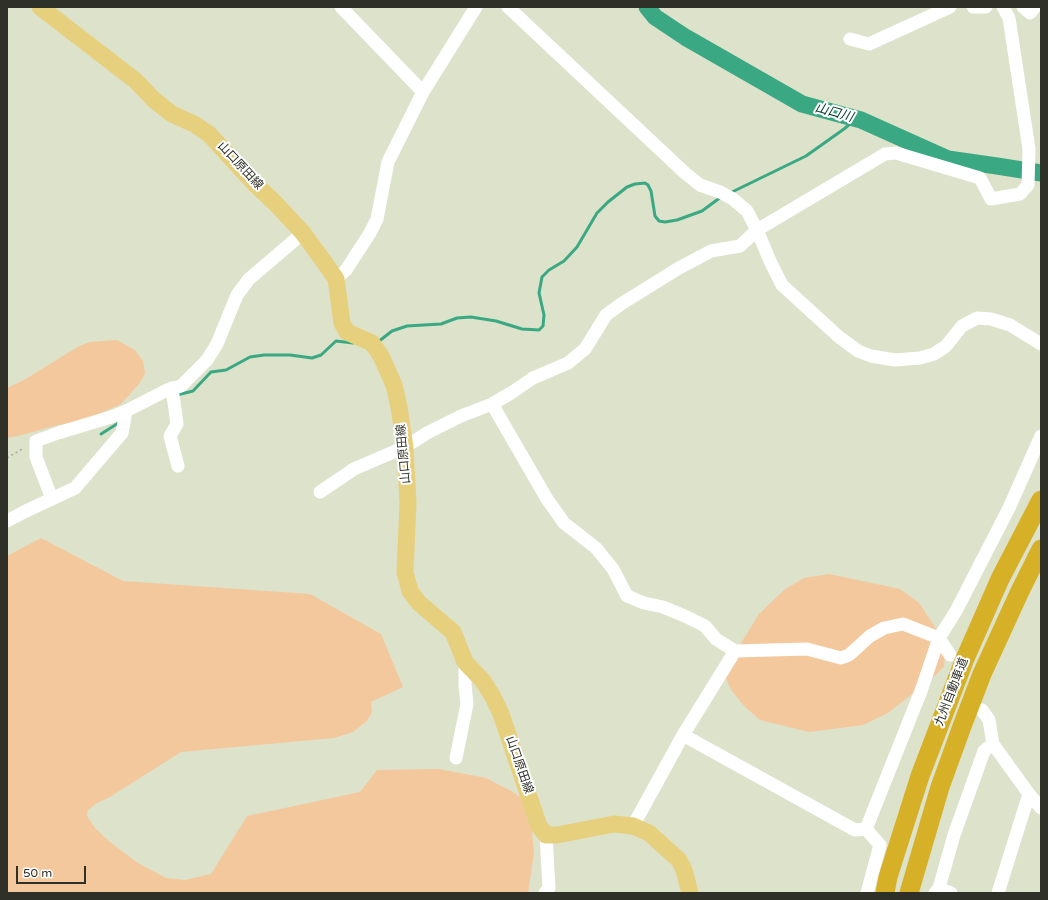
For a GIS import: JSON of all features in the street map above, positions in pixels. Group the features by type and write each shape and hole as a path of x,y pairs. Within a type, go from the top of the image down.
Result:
{"highway":[{"name":"九州自動車道","path":"885,893 888,877 920,776 964,660 1000,579 1041,500"},
{"name":"九州自動車道","path":"909,893 940,786 961,729 989,660 1041,549"}],"main road":[{"name":"山口原田線","path":"40,7 136,81 154,100 172,114 194,124 210,134 253,182 303,233 336,279 342,323 347,332 372,343 381,356 394,385 400,406 405,447 408,503 406,572 410,591 419,603 453,632 465,662 483,681 494,697 539,826 546,835"},
{"path":"546,835 557,835 614,824 633,826 649,833 679,860 684,870 690,893"}],"street":[{"path":"341,7 423,92"},
{"path":"336,279 346,270 370,233 377,219 388,162 423,92 476,7"},
{"path":"508,7 685,173 700,185 720,192 733,199 747,211 782,286 839,337 858,351 871,356 895,360 920,358 934,354 946,346 962,326 977,318 992,319 1010,325 1041,344"},
{"path":"850,39 869,44 950,7"},
{"path":"973,7 986,7"},
{"path":"320,492 354,469 405,447 427,433 462,416 492,404 533,378 568,363 586,349 606,315 620,304 710,251 740,246 757,230 885,154 896,154 980,178 991,199 1020,194 1028,185 1033,148 1010,18 1003,7"},
{"path":"1023,7 1030,13 1035,7"},
{"path":"52,499 36,457 36,441 111,417 167,390 181,386 207,360 218,344 237,295 249,280 303,233"},
{"path":"172,388 177,424 170,436 178,466"},
{"path":"492,404 547,499 564,523 596,548 613,569 627,596 644,603 663,607 688,617 705,626 716,639 735,650 807,650 841,658 848,655 870,636 884,628 903,624 939,638 950,655"},
{"path":"7,521 75,488 122,433 126,411"},
{"path":"866,829 921,690 939,638 956,611 1009,508 1041,436"},
{"path":"633,826 683,735 735,650"},
{"path":"456,758 467,704 465,662"},
{"path":"982,710 989,720 992,744 1041,808"},
{"path":"683,735 855,830 866,829"},
{"path":"951,893 937,890 954,835 984,751 992,744"},
{"path":"998,893 1030,794"},
{"path":"866,829 880,845 867,893"},
{"path":"545,893 549,888 546,835"}],"path":[{"path":"7,458 36,441"}],"shaded area":[{"path":"117,340 135,350 143,361 145,374 139,384 121,404 85,420 7,438 7,388 24,380 79,346 90,342"},
{"path":"41,538 123,581 310,594 381,634 403,687 371,702 372,712 367,721 353,732 334,738 181,752 88,810 87,816 95,828 110,842 138,863 166,878 185,880 211,874 247,816 360,792 377,770 439,769 486,778 513,792 528,803 530,808 534,853 528,893 7,893 7,556"},
{"path":"829,574 900,589 919,603 935,627 945,652 944,667 888,713 863,725 809,732 760,720 745,707 731,690 726,678 727,666 759,614 784,590 804,578"}],"waterway":[{"name":"山口川","path":"647,7 655,17 685,37 802,104 861,120 948,159 1041,173"},
{"path":"730,193 806,156 856,119"},
{"path":"378,342 392,331 407,326 441,324 457,318 471,317 496,321 522,329 539,330 543,326 544,315 539,293 542,277 549,270 564,261 577,247 597,213 627,187 645,183 648,185 651,191 655,216 659,221 665,222 677,220 702,211 721,197"},
{"path":"177,395 193,391 211,372 226,370 250,357 264,355 290,355 312,358 321,355 336,341 353,343"},
{"path":"101,434 120,422"}]}
